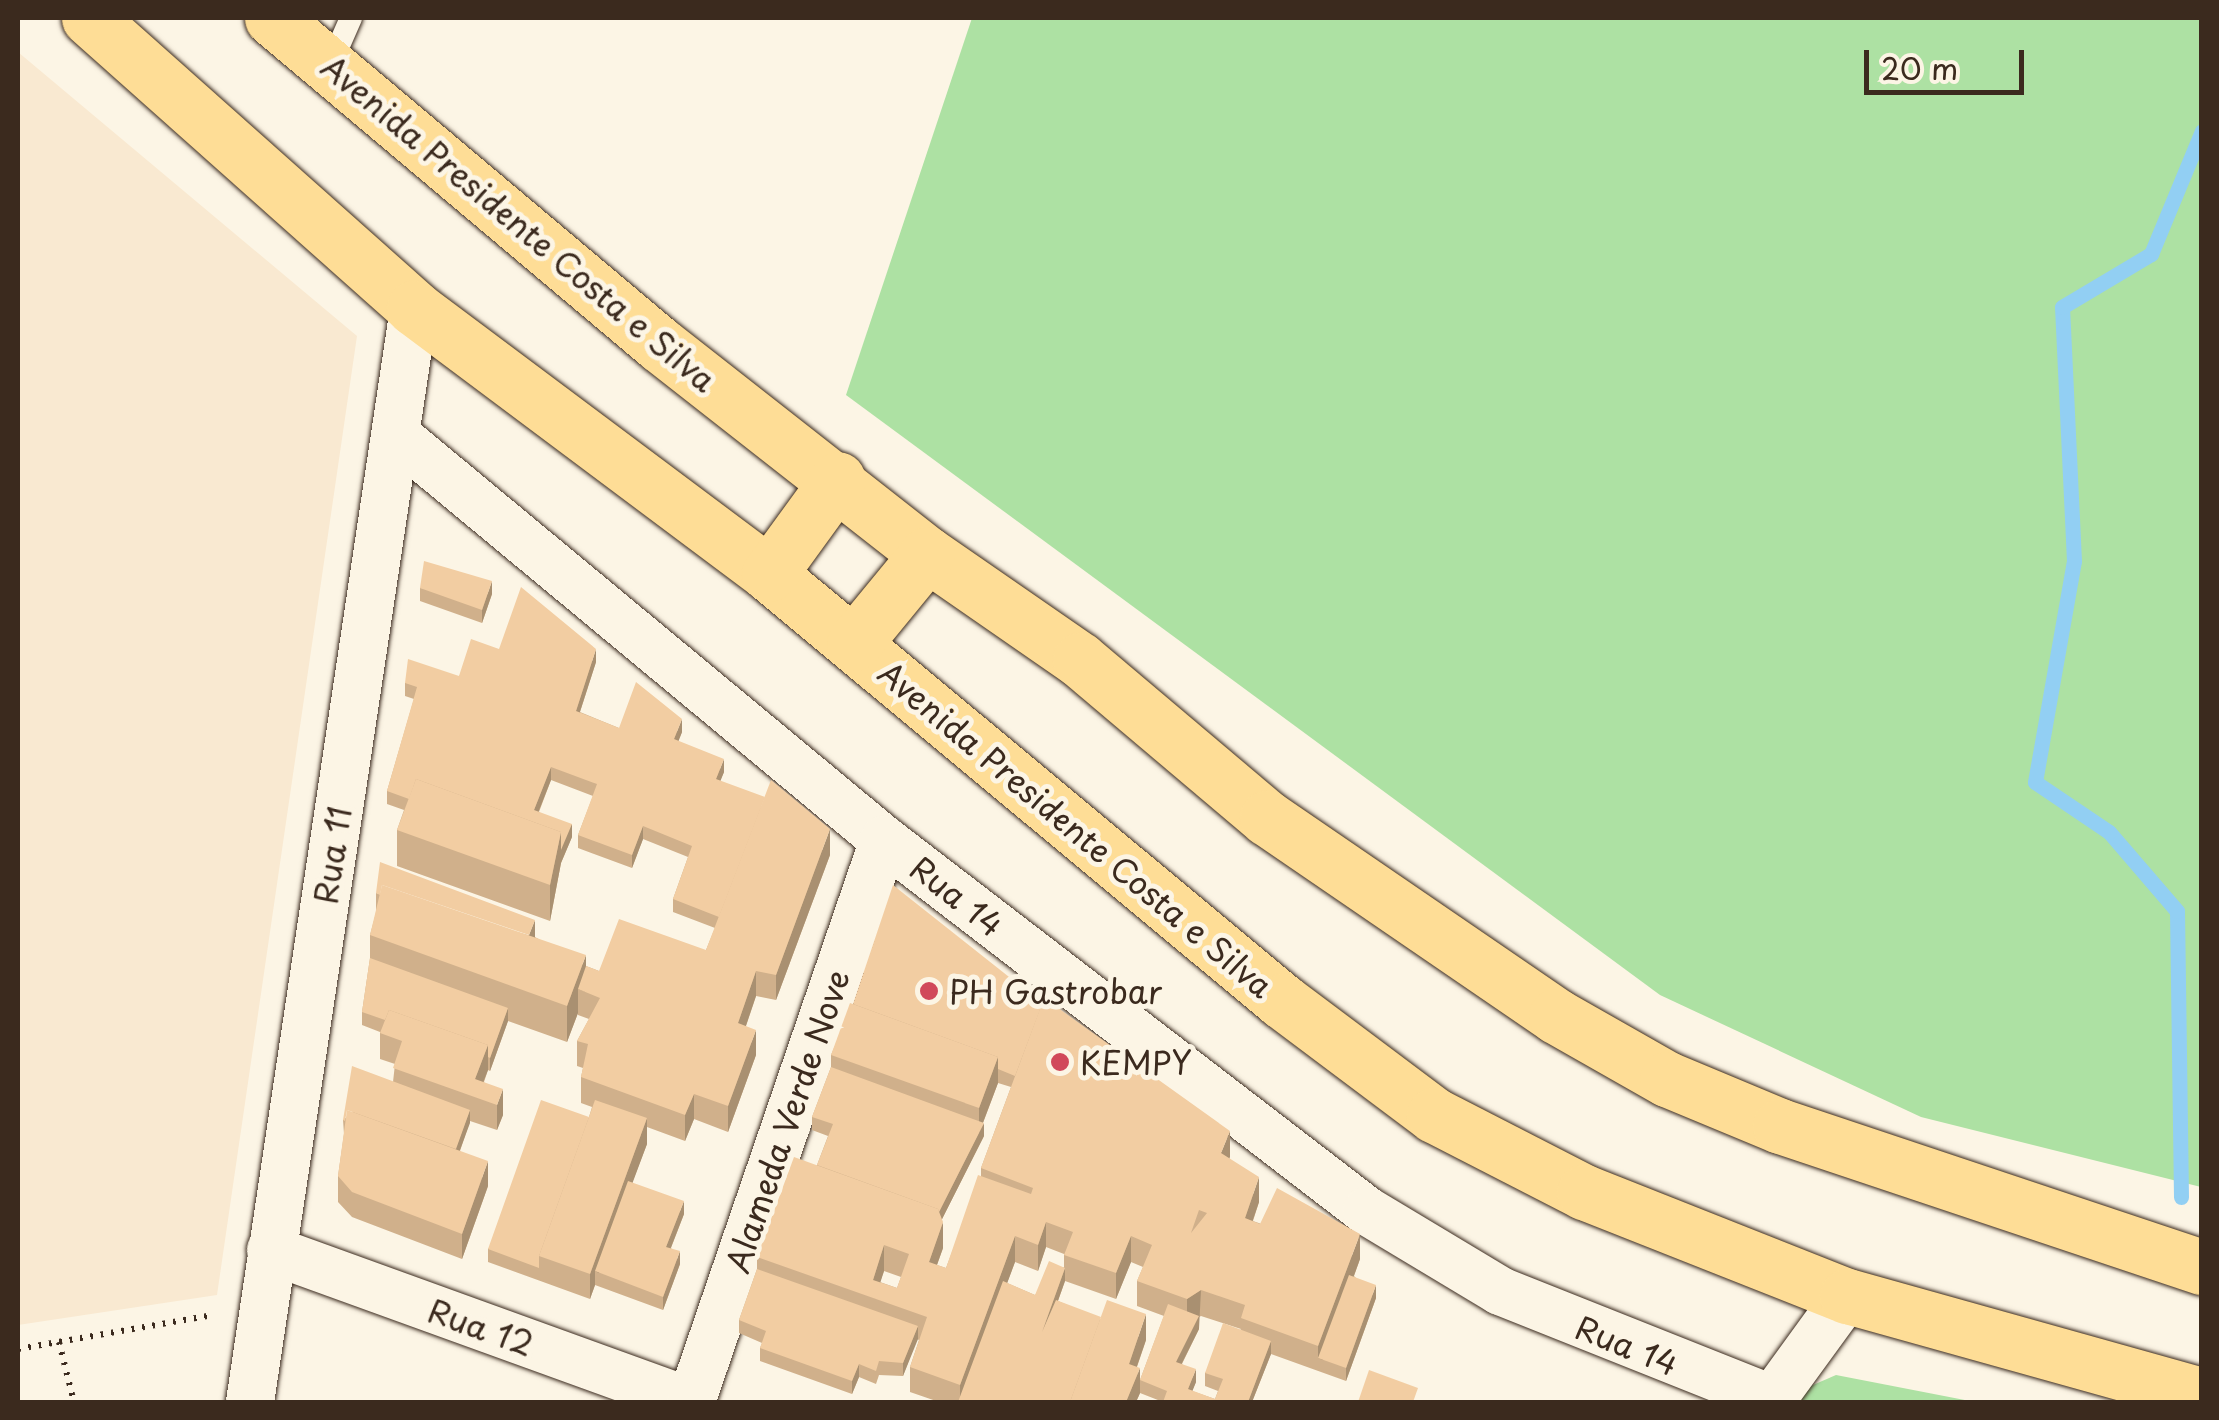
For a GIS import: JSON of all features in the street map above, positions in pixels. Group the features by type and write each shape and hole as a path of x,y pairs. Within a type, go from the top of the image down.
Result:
{"main road":[{"name":"Avenida Presidente Costa e Silva","path":"89,18 414,308 768,574 1282,1002 1434,1115 1584,1192 1848,1296 2202,1396"},
{"name":"Avenida Presidente Costa e Silva","path":"272,18 340,42 659,344 838,479 927,554 1080,660 1267,818 1556,1016 1668,1079 1953,1191 2202,1267"},
{"path":"768,574 838,479"},
{"path":"854,643 927,554"}],"street":[{"name":"Rua 11","path":"250,1402 414,308"},
{"name":"Rua 14","path":"397,436 884,840 1367,1211 1500,1291 1771,1401"},
{"name":"Alameda Verde Nove","path":"691,1402 884,840"},
{"name":"Rua 12","path":"272,1250 691,1402"},
{"path":"1771,1401 1848,1296"}],"path":[{"path":"18,1349 219,1314"},
{"path":"59,1342 74,1402"}],"shaded area":[{"path":"18,52 357,336 217,1295 18,1325"}],"green space":[{"path":"972,18 2201,18 2201,1187 1921,1117 1660,995 846,395"},
{"path":"1836,1375 1975,1402 1774,1402"}],"building":[{"path":"424,561 492,581 482,610 420,588"},
{"path":"521,587 596,649 576,711 619,728 636,682 682,719 674,739 724,759 716,779 765,797 719,917 673,899 692,846 643,826 632,855 578,835 597,784 551,767 534,810 572,824 561,850 561,832 416,779 409,799 387,791 417,687 405,683 408,659 459,676 471,639 499,649"},
{"path":"416,779 561,832 550,885 397,830"},
{"path":"771,780 830,829 776,975 756,971 738,1023 756,1030 728,1106 694,1094 685,1115 581,1077 588,1044 577,1041 600,998 578,989 586,966 599,971 619,919 706,950"},
{"path":"380,862 535,920 529,935 382,885 380,895 376,893"},
{"path":"382,885 586,955 567,1006 370,935"},
{"path":"893,885 1023,988 1041,1007 1015,1076 998,1069 998,1057 853,1004"},
{"path":"370,958 508,1008 490,1058 488,1045 389,1010 385,1020 362,1012"},
{"path":"1044,998 1230,1131 1221,1153 1259,1177 1245,1218 1260,1224 1277,1188 1360,1234 1318,1346 1241,1318 1245,1305 1201,1290 1187,1299 1137,1281 1152,1245 1131,1236 1116,1273 1064,1255 1073,1232 1046,1222 1038,1245 1015,1236 960,1385 910,1367 927,1317 757,1257 794,1157 938,1209 943,1222 929,1262 946,1268 978,1175 1031,1194 1033,1188 981,1168","holes":["1199,1210 1207,1213 1191,1233","884,1245 909,1254 897,1288 873,1280"]},
{"path":"850,1003 998,1057 979,1108 831,1055"},
{"path":"389,1010 488,1045 475,1079 503,1089 497,1105 393,1068 402,1041 380,1033"},
{"path":"352,1066 470,1110 456,1149 347,1110 343,1120"},
{"path":"831,1067 984,1123 939,1212 817,1165 833,1124 812,1117"},
{"path":"541,1100 589,1117 539,1256 539,1268 488,1249"},
{"path":"595,1100 647,1118 590,1274 539,1256"},
{"path":"347,1110 488,1161 462,1234 352,1192 338,1176"},
{"path":"628,1181 684,1201 666,1247 680,1251 663,1297 595,1271"},
{"path":"1049,1261 1065,1268 1042,1332 1056,1300 1101,1317 1070,1402 958,1402 1003,1281 1035,1295"},
{"path":"757,1269 918,1326 903,1363 879,1361 876,1371 859,1364 852,1381 760,1348 766,1331 739,1320"},
{"path":"1349,1275 1376,1285 1346,1368 1318,1358"},
{"path":"1107,1300 1146,1314 1129,1364 1140,1368 1126,1402 1070,1402"},
{"path":"1168,1304 1199,1316 1176,1362 1196,1369 1188,1389 1215,1399 1223,1379 1205,1373 1223,1323 1271,1341 1248,1402 1163,1402 1167,1391 1140,1380"},
{"path":"1369,1370 1418,1388 1413,1402 1358,1402"}],"waterway":[{"path":"2181,1197 2177,911 2109,832 2035,782 2074,561 2062,307 2151,254 2202,131"}],"place":[{"name":"PH Gastrobar","path":"929,991"},
{"name":"KEMPY","path":"1060,1062"}]}
